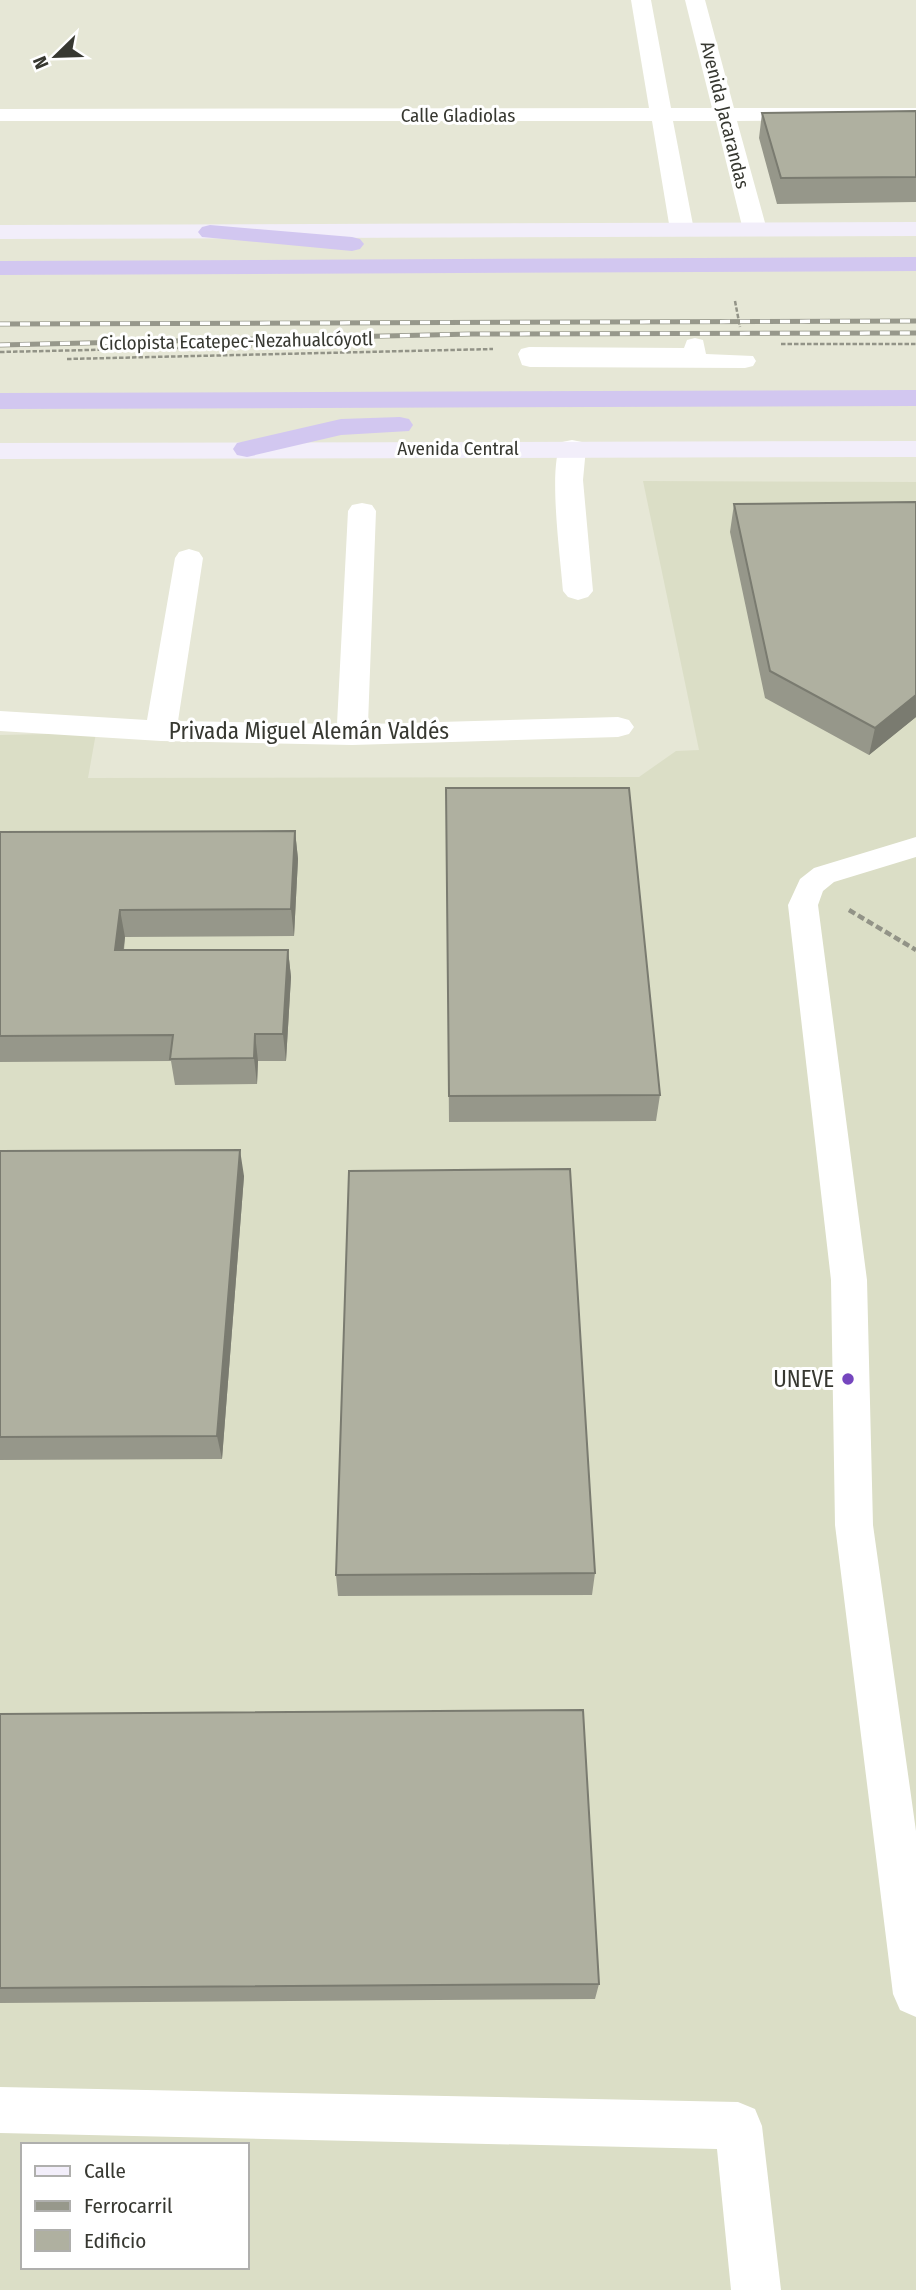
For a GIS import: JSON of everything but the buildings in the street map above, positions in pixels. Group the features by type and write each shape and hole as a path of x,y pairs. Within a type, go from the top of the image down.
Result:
{"highway":[{"path":"210,232 353,244 513,249 636,266"},
{"path":"0,268 916,264"},
{"path":"0,401 916,398"},
{"path":"247,449 341,427 591,418 675,399"}],"main road":[{"path":"0,232 916,229"},
{"name":"Avenida Central","path":"0,451 916,449"}],"street":[{"path":"641,0 682,230"},
{"name":"Avenida Jacarandas","path":"695,0 755,230"},
{"name":"Calle Gladiolas","path":"0,116 916,114"},
{"path":"572,448 569,480 578,591"},
{"path":"352,735 362,511"},
{"path":"162,731 189,558"},
{"name":"Privada Miguel Alemán Valdés","path":"0,721 162,731 352,735 618,727"}],"lane":[{"path":"695,350 529,355 530,360 745,361"},
{"path":"916,847 824,875 810,886 803,905 849,1280 854,1525 916,1994"},
{"path":"0,2110 738,2126 756,2290"}],"path":[{"path":"781,344 916,344"},
{"path":"0,352 314,345"},
{"name":"Ciclopista Ecatepec-Nezahualcóyotl","path":"56,359 472,350"},
{"path":"810,886 916,950"}],"shaded area":[{"path":"643,481 916,482 916,2290 0,2290 0,735 96,733 88,778 639,777 676,751 699,750"}],"railway":[{"path":"0,324 916,321"},
{"path":"0,345 472,334 916,333"}],"place":[{"name":"UNEVE","path":"848,1379"}]}
